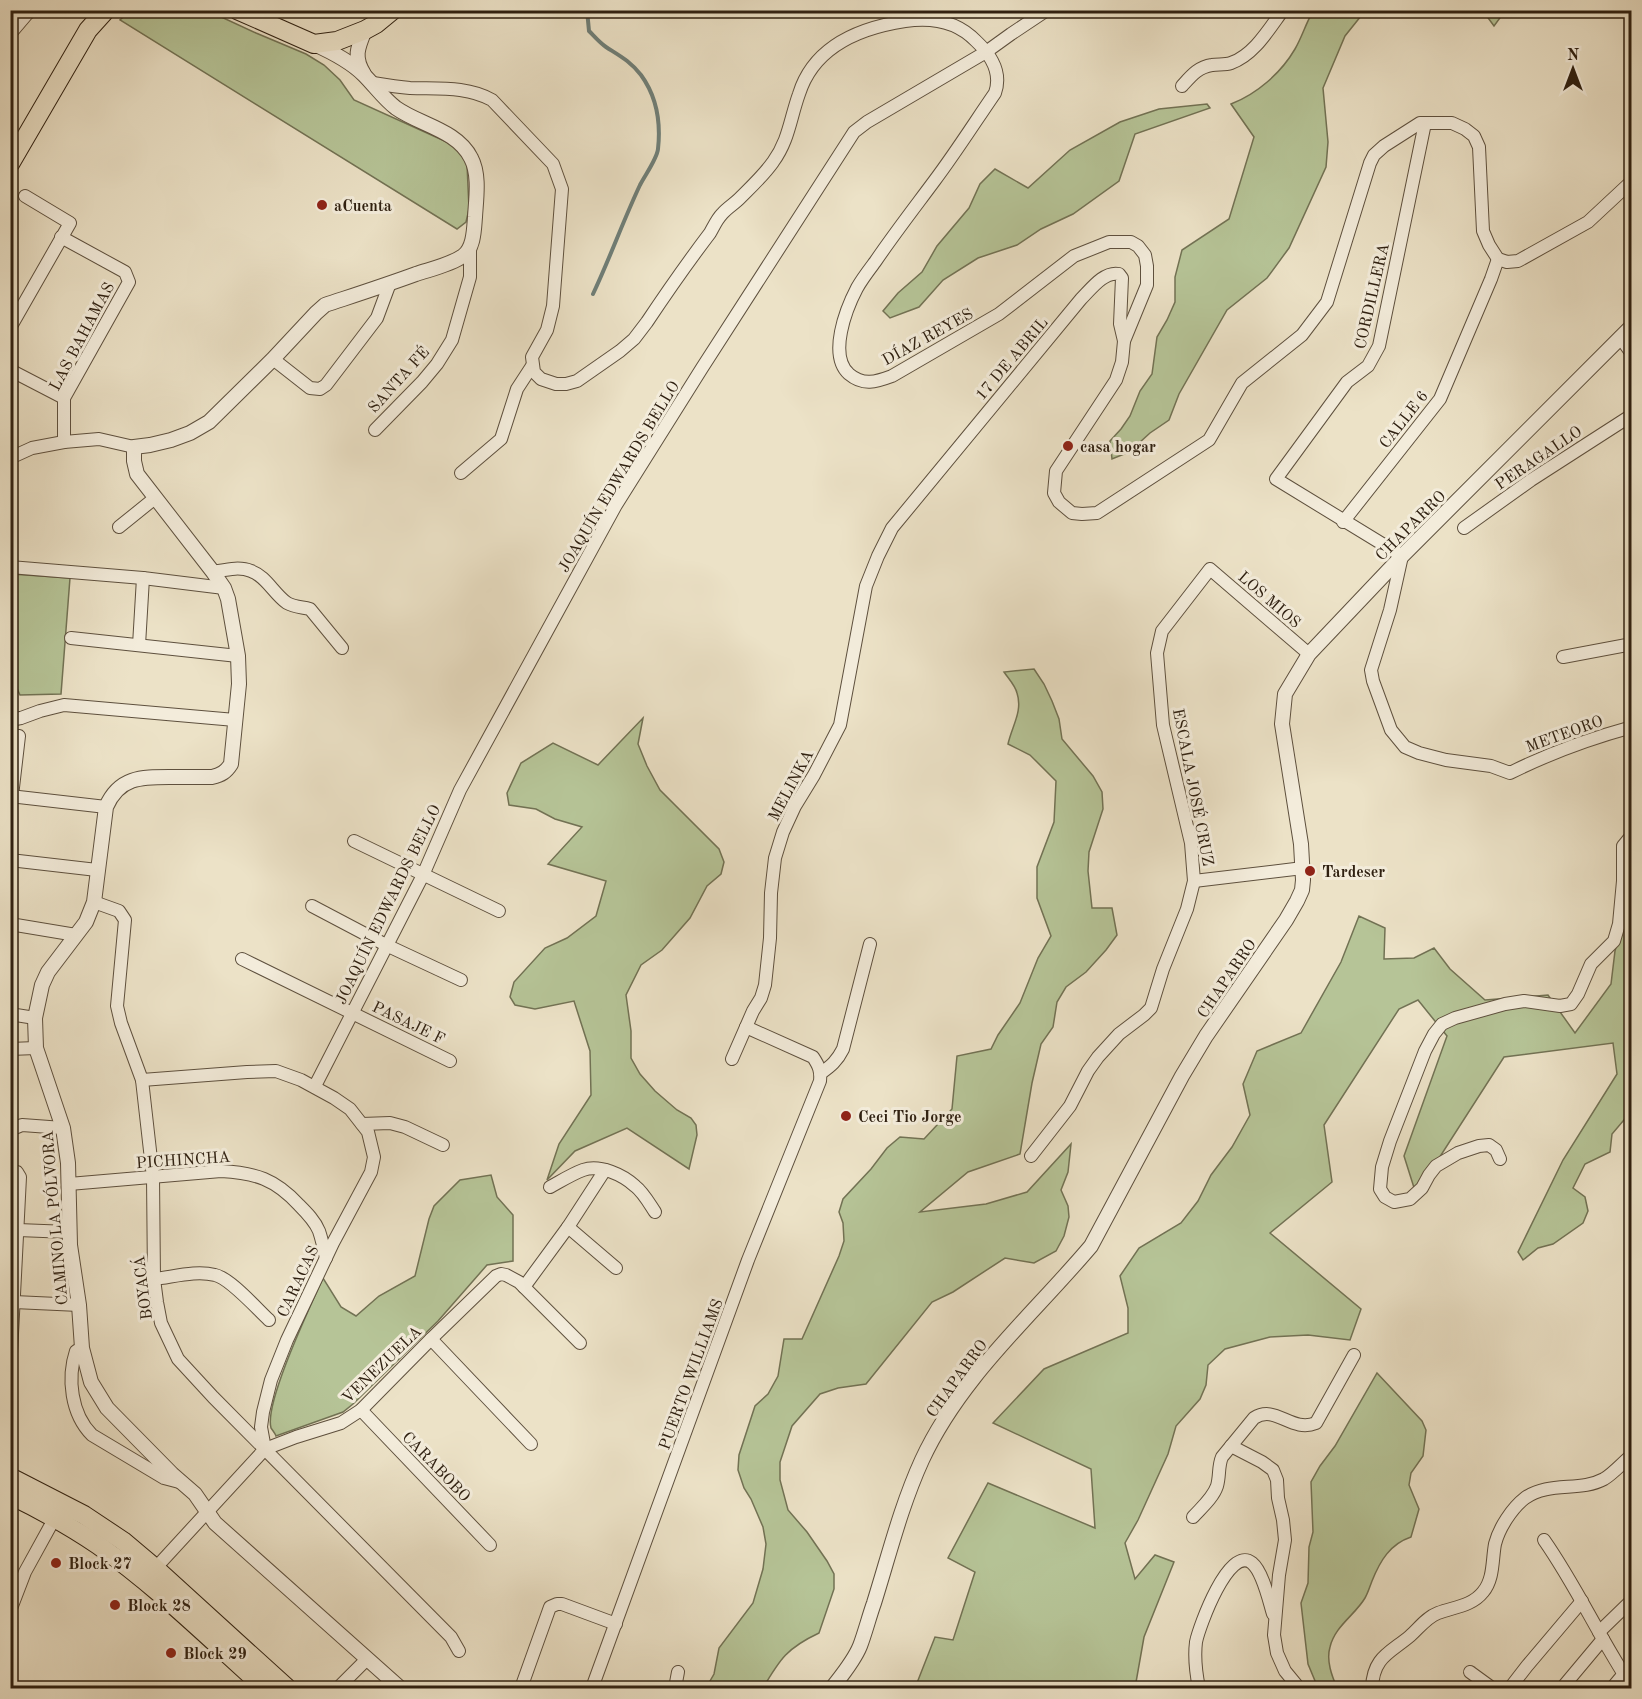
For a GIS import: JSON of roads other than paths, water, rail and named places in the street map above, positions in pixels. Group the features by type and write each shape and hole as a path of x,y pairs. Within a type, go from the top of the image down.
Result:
{"main road":[{"path":"10,164 88,30 106,10"},
{"path":"237,10 268,18 314,44 337,41 365,30 393,10"},
{"path":"10,1477 59,1511"},
{"path":"10,1495 105,1528 265,1689"},
{"path":"150,1574 287,1689"}],"street":[{"path":"10,34 33,10"},
{"name":"JOAQUÍN EDWARDS BELLO","path":"315,1086 423,875 460,790 616,505 854,132 867,122 986,52 1047,10"},
{"path":"1182,86 1203,67 1230,64 1244,55 1261,41 1283,10"},
{"name":"DÍAZ REYES","path":"532,366 541,379 556,384 566,384 577,381 634,339 721,215 752,187 784,146 803,81 822,55 839,42 874,28 904,21 928,19 954,24 963,30 986,52 994,66 998,85 995,93 935,180 913,207 858,286 849,305 841,333 839,347 842,366 852,376 865,382 892,376 999,314 1074,256 1098,246 1119,241 1131,242 1138,246 1145,255 1147,285 1124,341 1122,362 1116,380 1056,471 1054,493 1059,502 1072,513 1097,513 1209,440 1242,383 1302,335 1327,302 1374,155 1420,123 1452,123 1474,136 1479,147 1483,231 1498,259"},
{"path":"10,458 32,448 64,442 99,439 134,447 171,440 190,433 209,422 325,305 462,257 470,246 474,227 476,198 474,166 471,157 459,143 450,137 395,108 369,80 358,64 357,55 365,30"},
{"path":"314,44 335,54 369,80 396,87 453,89 481,94 492,100 553,164 562,189 553,306 547,330 532,357 532,366 517,389 501,439 461,473"},
{"name":"CORDILLERA","path":"1343,522 1276,479 1347,382 1368,366 1377,351 1425,123"},
{"path":"1498,259 1507,262 1518,261 1588,222 1632,181"},
{"path":"10,328 70,223 25,196"},
{"name":"LAS BAHAMAS","path":"61,237 125,272 129,282 64,398 64,442"},
{"name":"SANTA FÉ","path":"375,430 422,382 452,340 470,277 470,246"},
{"name":"CALLE 6","path":"1343,522 1440,399 1498,259"},
{"name":"17 DE ABRIL","path":"892,528 1081,299 1099,281 1115,273 1122,278 1120,324 1124,341"},
{"path":"273,359 310,388 320,389 327,385 377,318 390,283"},
{"name":"CHAPARRO","path":"832,1689 859,1648 904,1509 934,1436 978,1371 1090,1246 1206,1036 1297,901 1302,890 1303,868 1282,724 1285,694 1309,654 1402,556 1632,326"},
{"path":"1620,337 1632,354"},
{"path":"10,369 64,398"},
{"name":"PERAGALLO","path":"1464,528 1531,480 1632,415"},
{"path":"19,736 11,796 106,807 110,797 116,791 135,779 142,777 212,777 227,771 231,764 238,684 238,656 228,599 224,588 213,572 137,474 134,447"},
{"path":"119,527 155,498"},
{"path":"1343,522 1402,556"},
{"name":"MELINKA","path":"732,1059 765,985 775,858 783,832 795,806 840,725 866,586 892,528"},
{"name":"METEORO","path":"1402,556 1390,610 1371,670 1391,729 1405,747 1446,760 1491,766 1510,772 1545,755 1632,727"},
{"path":"10,567 143,578 224,588"},
{"path":"213,572 241,569 257,574 287,603 310,609 342,648"},
{"name":"LOS MIOS","path":"1210,570 1309,654"},
{"name":"ESCALA JOSÉ CRUZ","path":"1031,1155 1070,1106 1098,1057 1119,1034 1151,1008 1163,969 1187,909 1194,881 1191,843 1163,725 1157,653 1162,631 1210,570"},
{"path":"139,645 143,578"},
{"path":"71,638 238,656"},
{"path":"1563,657 1632,644"},
{"path":"10,720 64,705 235,720"},
{"name":"CAMINO LA PÓLVORA","path":"106,807 94,902 86,922 48,972 42,985 36,1018 36,1048 63,1128 69,1184 69,1232 81,1348 92,1382 107,1408 195,1494 215,1522 400,1689"},
{"path":"1500,1159 1496,1150 1489,1145 1479,1146 1458,1153 1436,1166 1422,1188 1410,1199 1394,1202 1384,1197 1380,1189 1382,1167 1390,1141 1425,1051 1442,1024 1455,1018 1524,1001 1560,1006 1571,1004 1592,964 1614,941 1619,924 1623,846 1632,835"},
{"path":"354,840 499,911"},
{"path":"10,860 97,870"},
{"path":"1194,881 1303,868"},
{"name":"BOYACÁ","path":"94,902 118,911 125,920 117,1006 142,1080 153,1177 154,1279 161,1323 178,1359 451,1637 459,1651"},
{"path":"312,906 386,945 461,980"},
{"path":"10,924 76,935"},
{"path":"746,1027 813,1058 821,1073 832,1066 843,1049 870,944"},
{"name":"PASAJE F","path":"242,959 450,1061"},
{"path":"16,1015 36,1018"},
{"path":"10,1049 36,1048"},
{"path":"142,1080 276,1071 315,1086 350,1108 365,1128 390,1123 405,1127 443,1145"},
{"name":"PUERTO WILLIAMS","path":"592,1689 748,1260 820,1081 821,1073"},
{"path":"10,1130 22,1125 63,1128"},
{"name":"CARACAS","path":"266,1449 261,1427 271,1380 287,1340 326,1258 371,1172 374,1157 365,1128"},
{"path":"550,1187 590,1168 612,1171 636,1186 655,1212"},
{"path":"580,1343 524,1287 568,1227 604,1170"},
{"name":"PICHINCHA","path":"69,1184 221,1171 243,1172 274,1182 294,1200 316,1225 326,1258"},
{"path":"11,1372 20,1177 15,1172"},
{"path":"568,1227 616,1268"},
{"path":"18,1230 69,1232"},
{"path":"154,1279 203,1274 216,1275 224,1278 269,1320"},
{"name":"VENEZUELA","path":"150,1574 266,1449 341,1423 361,1410 491,1279 501,1274 512,1277 524,1287"},
{"path":"14,1302 78,1305"},
{"path":"430,1339 531,1444"},
{"name":"CAMINO LA PÓLVORA","path":"81,1348 76,1351 74,1358 72,1386 77,1411 85,1427 92,1435 109,1446 164,1478 184,1484"},
{"path":"1193,1517 1213,1494 1217,1485 1221,1457 1254,1418 1261,1413 1299,1425 1307,1426 1316,1423 1354,1355"},
{"name":"CARABOBO","path":"361,1410 490,1545"},
{"path":"1231,1446 1263,1462 1273,1470 1277,1480 1285,1540 1279,1575 1274,1635 1277,1653 1285,1671 1299,1689"},
{"path":"1372,1689 1377,1665 1395,1647 1431,1616 1462,1606 1483,1592 1492,1572 1495,1544 1499,1533 1513,1510 1524,1499 1552,1487 1585,1484 1604,1478 1632,1455"},
{"path":"10,1611 25,1572 59,1511"},
{"path":"1545,1540 1560,1562 1601,1636 1627,1669 1632,1687"},
{"path":"1199,1689 1195,1664 1200,1626 1210,1600 1235,1563 1243,1560 1249,1561 1255,1567 1266,1588 1274,1621"},
{"path":"1562,1689 1601,1636 1632,1600"},
{"path":"1510,1689 1582,1601"},
{"path":"521,1689 550,1607 562,1604 616,1624"},
{"path":"338,1689 367,1659"},
{"path":"1612,1689 1627,1669"},
{"path":"675,1689 678,1672"},
{"path":"1470,1672 1492,1689"}],"waterway":[{"path":"587,10 589,31 633,66 646,83 657,110 659,129 658,149 655,157 640,185 593,294"}],"place":[{"name":"aCuenta","path":"322,205"},
{"name":"casa hogar","path":"1068,446"},
{"name":"Tardeser","path":"1310,871"},
{"name":"Ceci Tio Jorge","path":"846,1116"},
{"name":"Block 27","path":"56,1563"},
{"name":"Block 28","path":"115,1605"},
{"name":"Block 29","path":"171,1653"}]}
